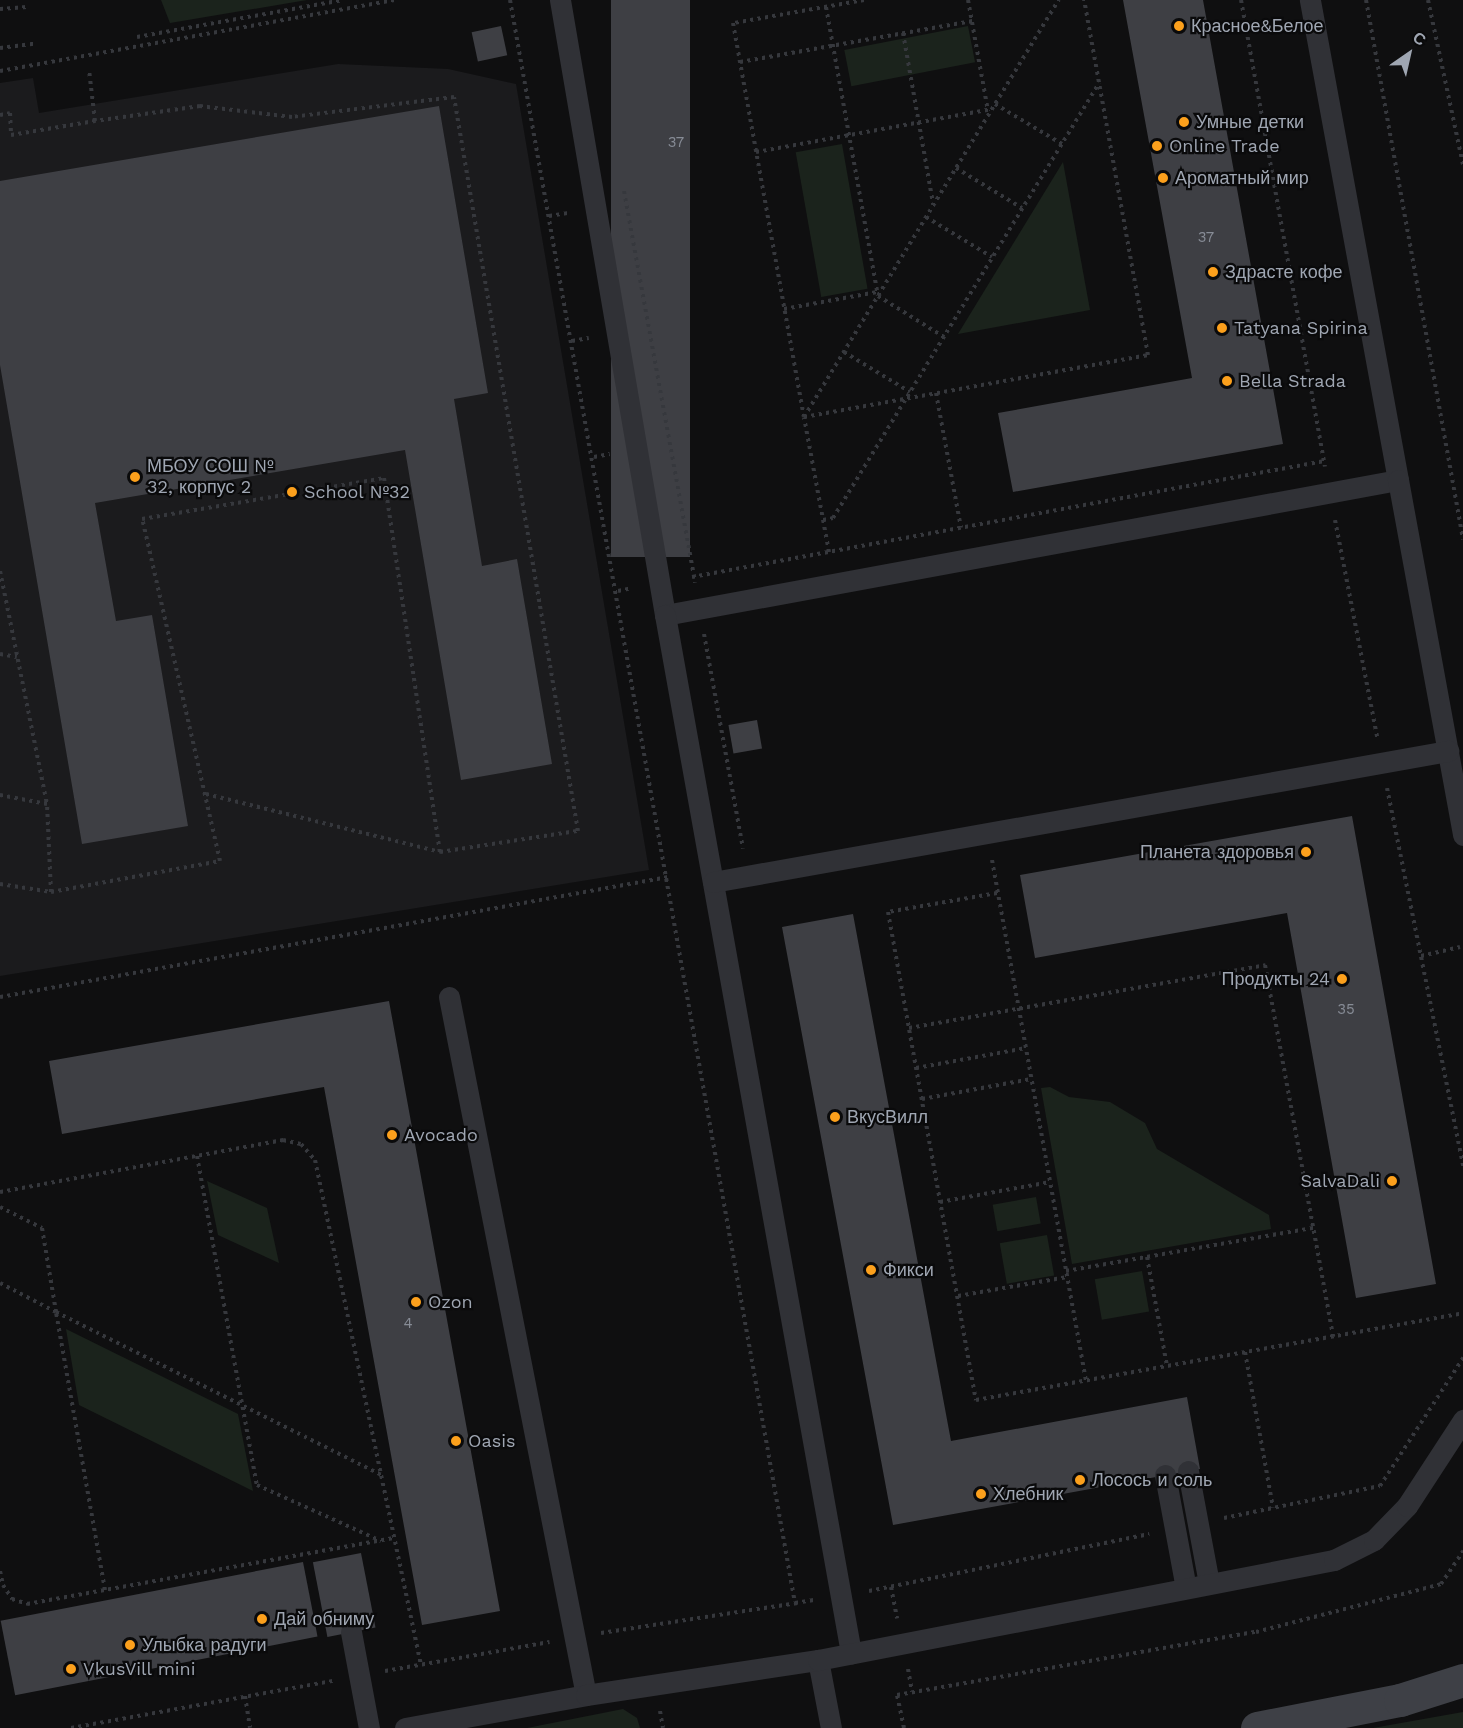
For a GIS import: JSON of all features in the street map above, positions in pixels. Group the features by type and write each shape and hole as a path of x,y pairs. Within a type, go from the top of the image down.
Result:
{"main road":[{"path":"1257,1728 1400,1700 1463,1680"}],"lane":[{"path":"560,0 665,615 851,1653"},
{"path":"1310,0 1463,835"},
{"path":"665,615 1398,480"},
{"path":"713,882 1448,751"},
{"path":"449,997 586,1695"},
{"path":"405,1728 586,1695 818,1660 1334,1560 1374,1540 1407,1506 1463,1420"},
{"path":"1188,1471 1209,1583"},
{"path":"1165,1475 1185,1588"},
{"path":"351,1632 369,1728"},
{"path":"818,1660 831,1728"}],"path":[{"path":"137,37 342,0"},
{"path":"0,71 396,0"},
{"path":"510,0 618,591 795,1603"},
{"path":"829,552 733,23 864,0"},
{"path":"968,0 988,112"},
{"path":"804,417 988,112 1059,0"},
{"path":"804,417 1148,355 1084,0"},
{"path":"1241,0 1330,493 1463,1166"},
{"path":"1366,0 1463,539"},
{"path":"1428,0 1463,164"},
{"path":"0,9 27,7"},
{"path":"826,7 878,294"},
{"path":"740,63 972,21"},
{"path":"903,33 934,204"},
{"path":"0,48 34,44"},
{"path":"89,70 95,121"},
{"path":"823,520 833,518 1099,83"},
{"path":"0,115 10,113 11,135 200,106 292,117 454,97 578,831 440,852 206,794"},
{"path":"995,104 1062,144"},
{"path":"756,152 988,112"},
{"path":"956,168 1022,208"},
{"path":"622,180 744,855"},
{"path":"926,217 993,257"},
{"path":"784,309 878,294 944,337"},
{"path":"843,352 910,392"},
{"path":"936,393 961,528"},
{"path":"618,591 1324,461"},
{"path":"0,884 51,892 220,861 142,519 384,478 440,852"},
{"path":"0,571 47,804 51,892"},
{"path":"0,654 17,657"},
{"path":"0,795 47,804"},
{"path":"993,868 1086,1381"},
{"path":"0,997 668,877"},
{"path":"997,893 888,912 976,1400 1463,1313"},
{"path":"1421,956 1460,947"},
{"path":"909,1028 1265,965 1333,1337"},
{"path":"916,1068 1026,1048"},
{"path":"922,1099 1031,1079"},
{"path":"0,1192 283,1140 301,1144 315,1160 421,1665"},
{"path":"197,1156 257,1485 381,1541"},
{"path":"940,1202 1050,1182"},
{"path":"0,1207 42,1228 105,1590"},
{"path":"958,1296 1146,1257 1313,1228"},
{"path":"1146,1257 1167,1366"},
{"path":"0,1283 381,1475"},
{"path":"1245,1352 1273,1508"},
{"path":"1221,1519 1380,1486 1463,1358"},
{"path":"863,1592 1156,1533"},
{"path":"0,1570 3,1585 12,1599 27,1604 395,1538"},
{"path":"904,1728 897,1695 1256,1632 1441,1584 1463,1551"},
{"path":"574,1637 840,1596"},
{"path":"377,1673 551,1641"},
{"path":"71,1728 331,1681"},
{"path":"245,1696 250,1728"}],"shaded area":[{"path":"161,0 307,0 170,23"},
{"path":"968,26 975,62 851,86 844,50"},
{"name":"School №32","path":"338,64 448,69 516,84 649,870 0,976 0,83 33,78 39,113"},
{"path":"842,144 868,289 821,297 796,152"},
{"path":"1063,162 1090,310 958,334"},
{"path":"1050,1087 1069,1097 1110,1102 1145,1123 1157,1149 1269,1215 1271,1229 1072,1264 1041,1088"},
{"path":"207,1181 267,1208 279,1263 218,1235"},
{"path":"1036,1197 1041,1224 997,1231 993,1205"},
{"path":"1047,1235 1054,1275 1007,1284 1000,1243"},
{"path":"1142,1271 1149,1311 1102,1320 1095,1279"},
{"path":"66,1329 238,1414 253,1491 79,1405"},
{"path":"623,1709 637,1718 640,1728 527,1728"},
{"path":"1463,1712 1463,1728 1373,1728"}],"building":[{"path":"611,0 690,0 690,557 611,557"},
{"path":"1123,0 1203,0 1283,444 1013,492 998,413 1192,378"},
{"path":"501,26 507,55 478,62 472,32"},
{"name":"МБОУ СОШ № 32, корпус 2","path":"439,106 488,393 454,399 482,566 517,559 552,764 461,780 405,450 95,503 116,621 152,615 188,826 82,844 0,365 0,181"},
{"path":"757,720 762,749 733,754 728,725"},
{"path":"1352,816 1436,1284 1356,1298 1287,913 1035,958 1020,875"},
{"path":"853,914 951,1441 1187,1397 1200,1469 893,1525 782,927"},
{"path":"389,1001 500,1611 422,1625 324,1087 62,1134 49,1061"},
{"path":"361,1553 376,1628 327,1637 313,1562"},
{"path":"303,1562 318,1637 15,1695 1,1621"}],"place":[{"name":"Красное&Белое","path":"1179,26"},
{"name":"Умные детки","path":"1184,122"},
{"name":"Online Trade","path":"1157,146"},
{"name":"Ароматный мир","path":"1163,178"},
{"name":"Здрасте кофе","path":"1213,272"},
{"name":"Tatyana Spirina","path":"1222,328"},
{"name":"Bella Strada","path":"1227,381"},
{"name":"МБОУ СОШ № 32, корпус 2","path":"135,477"},
{"name":"School №32","path":"292,492"},
{"name":"Планета здоровья","path":"1306,852"},
{"name":"Продукты 24","path":"1342,979"},
{"name":"ВкусВилл","path":"835,1117"},
{"name":"Avocado","path":"392,1135"},
{"name":"SalvaDali","path":"1392,1181"},
{"name":"Фикси","path":"871,1270"},
{"name":"Ozon","path":"416,1302"},
{"name":"Oasis","path":"456,1441"},
{"name":"Лосось и соль","path":"1080,1480"},
{"name":"Хлебник","path":"981,1494"},
{"name":"Дай обниму","path":"262,1619"},
{"name":"Улыбка радуги","path":"130,1645"},
{"name":"VkusVill mini","path":"71,1669"}]}
